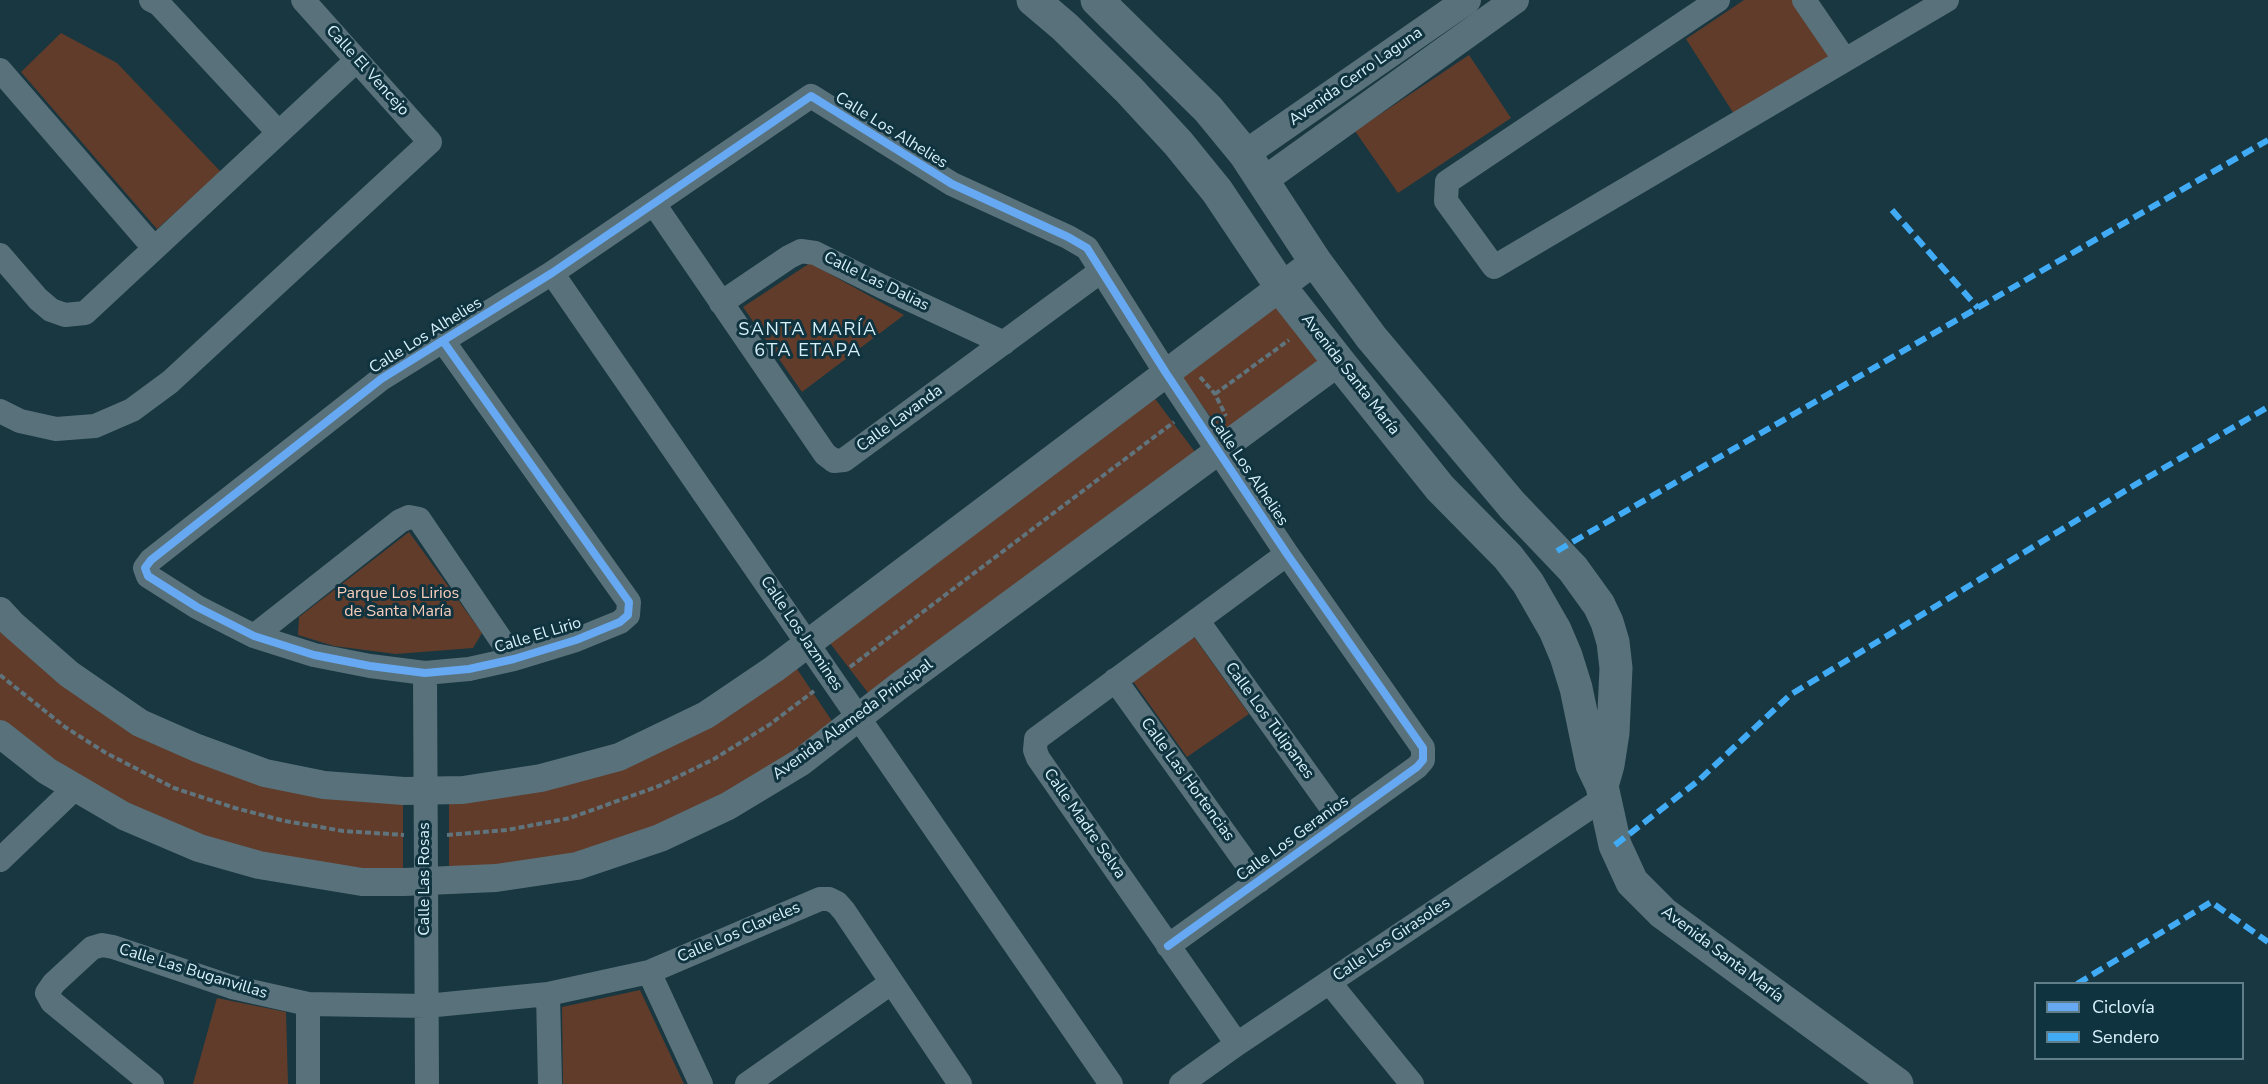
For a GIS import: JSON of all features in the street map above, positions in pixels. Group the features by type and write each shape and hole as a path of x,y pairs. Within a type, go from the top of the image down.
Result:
{"main road":[{"name":"Avenida Santa María","path":"1033,0 1065,27 1130,90 1178,143 1217,191 1281,286 1340,362 1440,488 1508,557 1533,591 1555,630 1566,656 1576,688 1592,765 1603,792 1615,845 1625,870 1642,894 1663,913 1897,1084"},
{"name":"Avenida Santa María","path":"1097,0 1208,109 1254,167 1316,261 1371,337 1512,505 1573,569 1599,605 1607,621 1613,642 1616,668 1613,733 1603,792"}],"street":[{"path":"151,0 159,4 278,132"},
{"name":"Calle El Vencejo","path":"0,411 20,421 56,429 95,426 132,410 170,382 430,142 303,0"},
{"name":"Avenida Cerro Laguna","path":"1254,167 1467,0"},
{"path":"1254,167 1515,0"},
{"path":"1718,0 1447,182 1446,201 1494,267 1947,0"},
{"path":"1804,0 1845,60"},
{"path":"0,255 38,299 51,310 65,315 85,313 357,60"},
{"path":"0,70 154,248"},
{"name":"Calle Los Alhelies","path":"145,568 151,560 381,379 552,273 811,96 952,184 1068,237 1087,248 1166,373 1287,554 1423,748"},
{"name":"Calle Lavanda","path":"654,204 825,453 834,461 844,460 1101,271"},
{"name":"Calle Las Dalias","path":"721,303 789,257 801,251 815,252 881,286 1004,343"},
{"path":"0,611 78,680 140,723 197,748 265,773 324,784 424,791 463,790 541,778 619,757 705,715 808,644 1316,261"},
{"name":"Calle Los Jazmines","path":"552,273 1111,1084"},
{"name":"Calle El Lirio","path":"145,568 148,576 197,607 254,636 314,654 370,666 425,673 470,669 514,659 576,640 620,622 628,615 629,602 442,341"},
{"name":"Avenida Alameda Principal","path":"0,734 47,771 134,820 199,848 260,865 362,882 425,882 495,878 578,866 660,838 728,806 801,762 1340,362"},
{"path":"254,636 400,520 409,517 419,519 514,659"},
{"name":"Calle Madre Selva","path":"1237,1044 1044,768 1035,750 1036,739 1287,554"},
{"name":"Calle Los Tulipanes","path":"1197,620 1341,821"},
{"name":"Calle Las Rosas","path":"425,673 427,1084"},
{"name":"Calle Las Hortencias","path":"1116,680 1259,881"},
{"name":"Calle Los Geranios","path":"1168,946 1417,767 1423,760 1423,748"},
{"path":"0,860 75,788"},
{"name":"Calle Los Girasoles","path":"1181,1084 1603,792"},
{"name":"Calle Los Claveles","path":"426,1006 549,994 649,972 820,899 829,899 837,903 844,911 960,1084"},
{"name":"Calle Las Buganvillas","path":"152,1084 52,1002 48,993 54,983 92,948 102,945 114,947 232,987 308,1004 426,1006"},
{"path":"649,972 701,1084"},
{"path":"1329,982 1412,1084"},
{"path":"747,1084 891,983"},
{"path":"549,994 550,1084"},
{"path":"308,1004 308,1084"}],"path":[{"path":"1215,394 1292,338"},
{"path":"1196,372 1215,394 1228,420"},
{"path":"849,667 1178,419"},
{"path":"0,675 65,728 106,753 174,788 235,808 285,820 343,831 404,835"},
{"path":"446,835 507,830 570,818 659,786 714,759 769,725 814,692"}],"green space":[{"path":"1744,0 1794,0 1832,54 1734,114 1686,39"},
{"path":"61,33 117,63 221,172 157,229 21,72"},
{"path":"1469,55 1511,118 1398,193 1355,131"},
{"path":"810,263 904,315 802,392 743,307"},
{"path":"1281,300 1326,361 1224,435 1179,374"},
{"path":"1153,396 1198,456 872,698 826,638"},
{"name":"Parque Los Lirios de Santa María","path":"409,532 482,633 473,648 396,654 334,646 298,635 299,617"},
{"path":"0,625 153,739 403,802 403,874 266,857 132,811 0,723"},
{"path":"1194,637 1249,714 1187,757 1132,680"},
{"path":"795,666 834,724 722,797 654,827 574,854 449,871 449,801 542,789"},
{"path":"640,990 684,1084 563,1084 562,1007"},
{"path":"217,998 286,1012 288,1084 193,1084"}],"marked path":[{"path":"1557,551 2268,140"},
{"path":"1892,210 1978,308"},
{"path":"1615,845 1698,781 1790,695 2133,486 2268,407"},
{"path":"2080,982 2211,902 2268,942"}],"cycle path":[{"path":"443,341 629,602 628,615 620,622 576,640 514,659 469,669 425,673 370,666 314,655 254,636 197,607 148,576 145,568 151,560 381,379 552,273 811,96 952,184 1068,237 1087,248 1166,373 1287,554 1423,748 1423,760 1417,767 1168,946"}],"district":[{"name":"SANTA MARÍA 6TA ETAPA","path":"808,341"}]}
